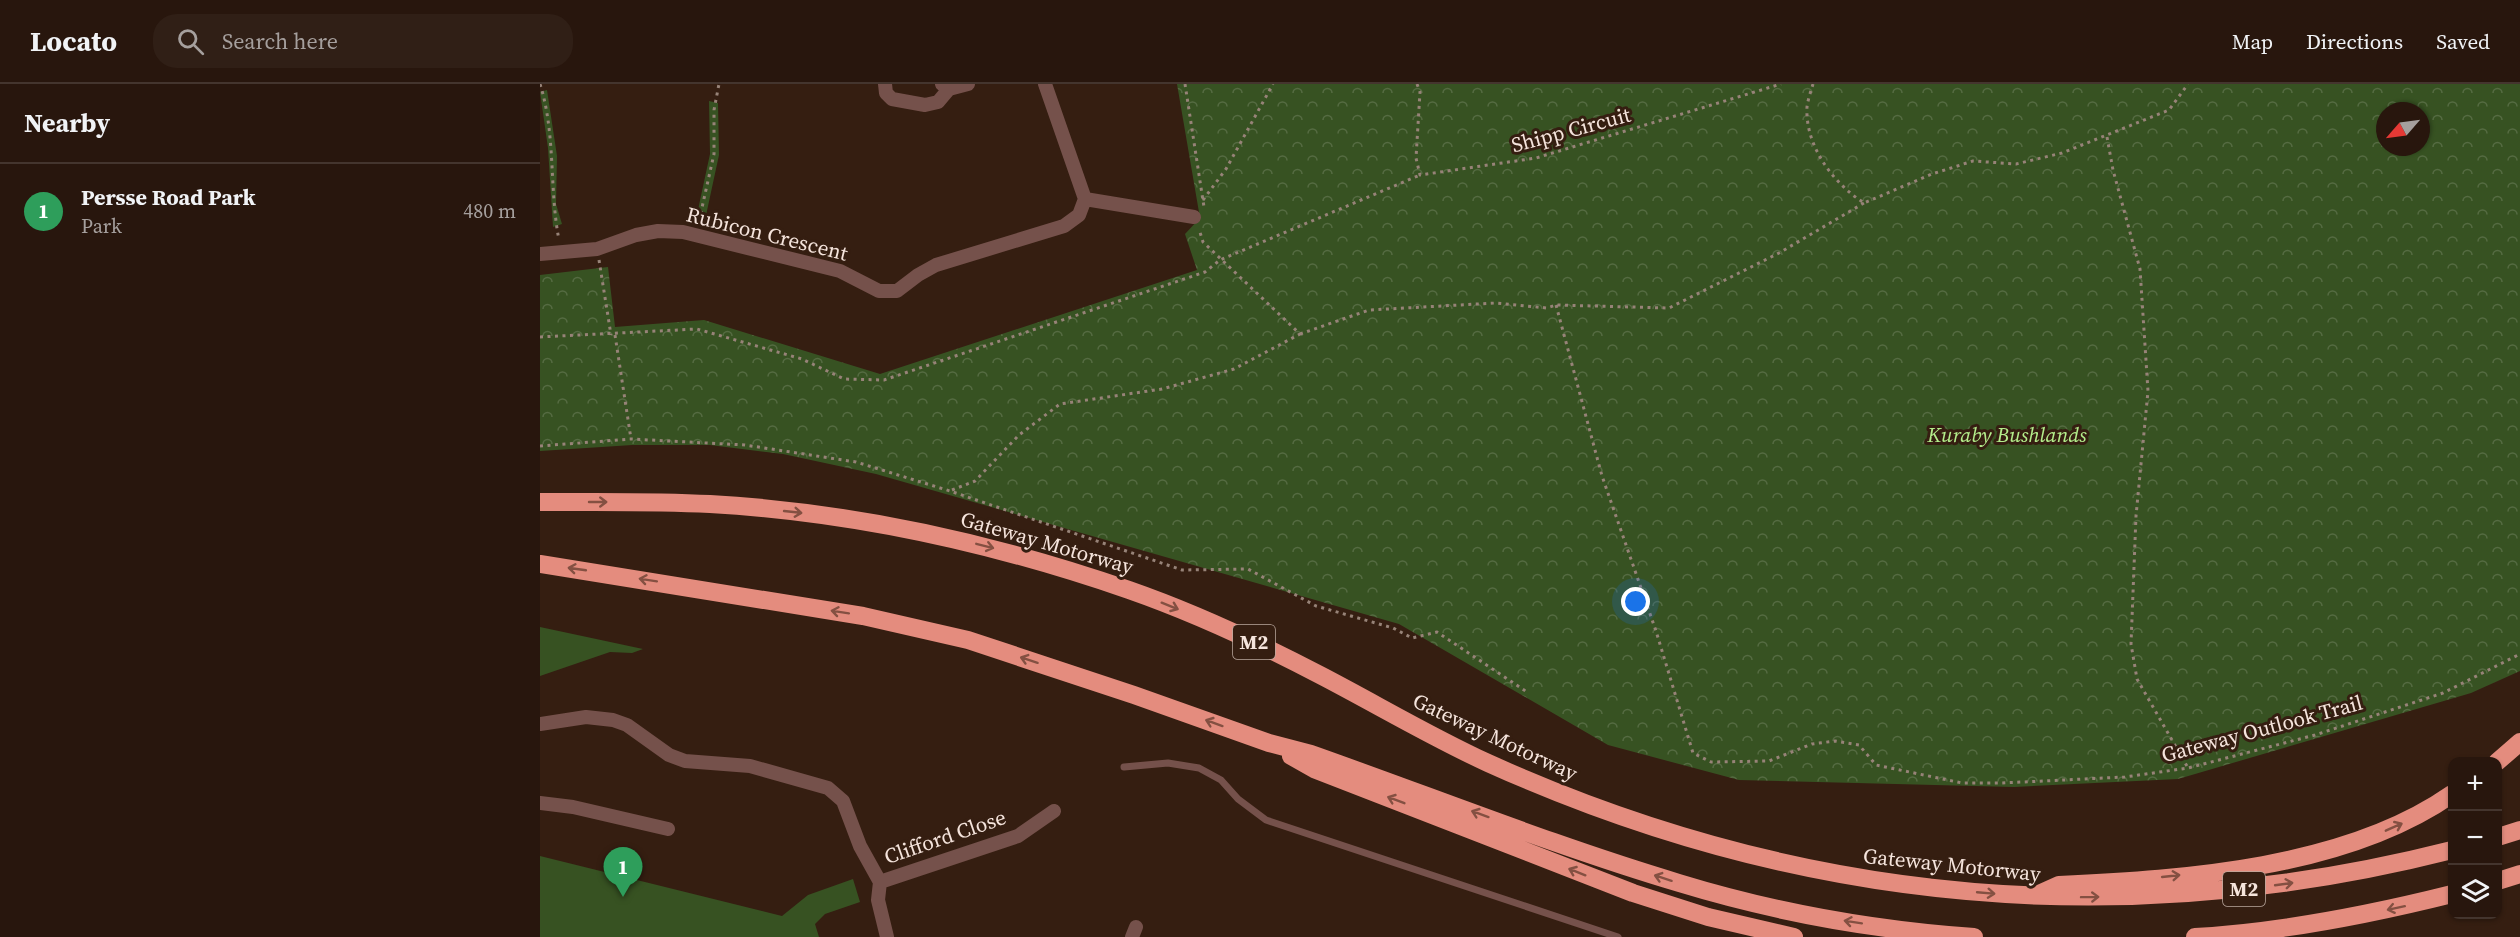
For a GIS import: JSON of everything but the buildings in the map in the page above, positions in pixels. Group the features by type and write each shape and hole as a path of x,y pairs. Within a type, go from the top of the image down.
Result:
{"highway":[{"name":"Gateway Motorway","path":"540,502 708,504 811,513 931,533 1000,550 1135,592 1207,621 1322,676 1483,761 1615,816 1735,852 1795,867 1900,885 2032,897 2136,897 2235,890 2365,870 2448,851"},
{"path":"540,564 862,616 968,640 1134,694 1269,742 1311,754 1680,884 1826,918 1974,937"},
{"path":"1269,742 1314,769 1583,875 1708,917 1794,937"},
{"path":"2502,758 2520,742"},
{"path":"2032,897 2059,885 2206,873 2340,848 2418,816 2448,797"},
{"path":"2502,836 2520,830"},
{"path":"2502,880 2520,874"},
{"name":"M2","path":"2195,937 2345,918 2448,895"}],"street":[{"path":"885,84 886,93 892,99 925,105 938,102 946,87 968,84"},
{"path":"1045,84 1085,199 1194,217"},
{"name":"Rubicon Crescent","path":"540,254 561,254 597,249 636,235 658,231 695,235 840,271 879,291 897,291 936,265 1064,226 1079,215 1085,199"},
{"path":"540,724 586,717 613,720 627,725 669,755 685,761 750,765 828,788 843,801 860,846 880,882 878,900 887,937"},
{"path":"540,803 573,807 668,829"},
{"name":"Clifford Close","path":"880,882 1018,836 1054,811"}],"lane":[{"path":"1124,767 1168,763 1199,768 1221,780 1238,799 1266,820 1618,937"}],"path":[{"path":"540,84 551,147 553,208 561,254"},
{"path":"695,235 714,154 714,110 719,84"},
{"path":"1185,84 1205,213 1194,217 1203,242 1300,334"},
{"path":"1203,200 1226,169 1273,84"},
{"path":"1417,84 1420,92 1416,158 1420,175"},
{"name":"Shipp Circuit","path":"540,337 697,329 802,359 844,379 884,380 1204,272 1220,260 1420,175 1536,159 1780,84"},
{"path":"1813,84 1807,106 1811,137 1826,167 1846,192 1864,203"},
{"path":"950,491 975,481 1019,435 1060,404 1162,389 1234,369 1300,334 1369,310 1496,303 1547,308 1556,305 1669,308 1779,253 1864,203 1932,174 1973,161 2016,164 2062,153 2090,140 2107,137 2169,110 2188,84"},
{"path":"2107,137 2113,170 2140,269 2148,391 2136,516 2131,644 2137,679 2188,768"},
{"path":"597,249 631,439"},
{"name":"Gateway Outlook Trail","path":"1556,305 1602,476 1656,631 1693,753 1711,762 1769,761 1812,744 1836,741 1859,745 1876,765 1962,783 2125,777 2188,768 2315,735 2432,696 2520,654"},
{"path":"540,446 631,439 745,445 845,461 950,491 1182,570 1248,569 1316,606 1393,628 1412,638 1437,632 1527,692"}],"green space":[{"name":"Kuraby Bushlands","path":"1177,84 2520,84 2520,671 2471,693 2178,779 2014,787 1739,780 1608,745 1399,624 876,474 783,454 710,445 632,445 540,451 540,275 608,267 615,327 704,320 880,374 1197,270 1185,234 1200,218"},
{"path":"547,90 557,156 556,204 562,224 553,227 548,148 540,92"},
{"path":"709,101 718,103 719,155 705,220 696,219 710,154"},
{"path":"540,627 643,649 632,653 610,652 540,676"},
{"path":"540,856 782,916 808,895 853,879 860,902 825,914 815,924 819,937 540,937"}],"place":[{"name":"Persse Road Park","path":"623,897"}]}
